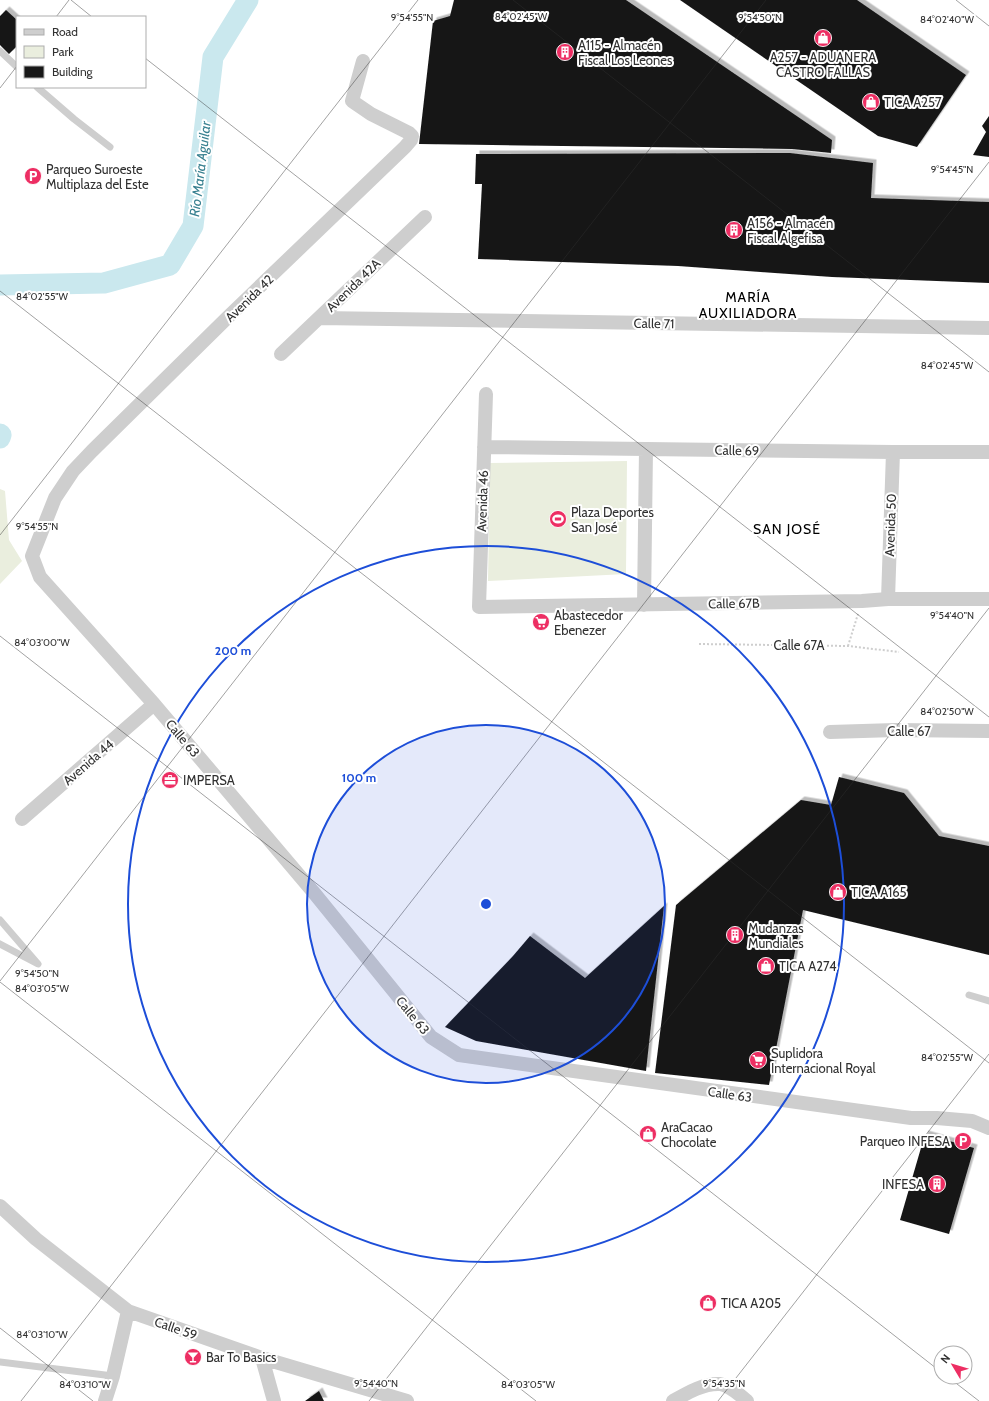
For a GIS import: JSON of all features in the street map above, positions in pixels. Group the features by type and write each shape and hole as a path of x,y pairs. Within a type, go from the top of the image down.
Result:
{"street":[{"name":"Avenida 42","path":"32,556 55,498 73,471 227,318 411,140 412,136 409,133 371,114 352,101 363,61"},
{"name":"Avenida 42A","path":"281,354 425,217"},
{"name":"Calle 71","path":"319,318 989,328"},
{"name":"Avenida 46","path":"478,607 486,394"},
{"name":"Calle 69","path":"484,447 989,452"},
{"path":"644,605 646,449"},
{"name":"Avenida 50","path":"888,598 893,452"},
{"name":"Calle 63","path":"32,556 40,577 154,704 315,894 430,1036 459,1055 911,1118 937,1118 972,1121 989,1128"},
{"name":"Calle 67B","path":"478,607 862,601 888,598 989,599"},
{"name":"Avenida 44","path":"22,819 154,704"},
{"name":"Calle 67","path":"830,732 895,730 989,731"},
{"name":"Calle 59","path":"0,1206 36,1239 128,1311 262,1358 398,1400"},
{"path":"105,1401 113,1376 128,1311"},
{"path":"262,1358 274,1401"},
{"path":"673,1401 704,1386 721,1384 735,1391 747,1401"}],"lane":[{"path":"0,51 16,66"},
{"path":"38,88 74,119 110,147"},
{"path":"0,920 38,964 0,944"},
{"path":"969,995 989,1001"},
{"path":"0,1362 113,1376"}],"path":[{"path":"848,646 862,601"},
{"name":"Calle 67A","path":"699,644 848,646 898,652"}],"green space":[{"name":"Plaza Deportes San José","path":"627,461 626,574 488,581 490,463"},
{"path":"0,489 5,491 9,540 22,561 0,584"}],"building":[{"name":"A115 - Almacén Fiscal Los Leones","path":"454,0 626,0 832,140 831,153 792,149 419,144 433,21 450,16"},
{"name":"A257 - ADUANERA CASTRO FALLAS","path":"680,0 857,0 966,75 917,147 878,136"},
{"path":"6,10 16,19 16,47 9,54 0,45 0,16"},
{"path":"989,116 989,157 973,155 986,132 982,126"},
{"name":"A156 - Almacén Fiscal Algefisa","path":"790,153 873,163 871,198 989,202 989,283 832,277 678,266 478,259 482,184 475,184 476,154"},
{"name":"Mudanzas Mundiales","path":"839,777 904,793 939,836 989,846 989,955 803,910 769,1085 655,1073 676,905 801,800 831,805"},
{"path":"664,906 646,1071 476,1041 445,1027 513,956 530,936 585,978"},
{"name":"INFESA","path":"925,1134 974,1148 949,1234 900,1220"},
{"path":"319,1391 324,1401 305,1401"}],"waterway":[{"name":"Río María Aguilar","path":"0,285 104,283 170,265 193,226 213,57 248,0"},
{"name":"Río María Aguilar","path":"0,434 0,438"}],"place":[{"name":"A257 - ADUANERA CASTRO FALLAS","path":"823,38"},
{"name":"A115 - Almacén Fiscal Los Leones","path":"565,52"},
{"name":"TICA A257","path":"871,102"},
{"name":"Parqueo Suroeste Multiplaza del Este","path":"33,176"},
{"name":"A156 - Almacén Fiscal Algefisa","path":"734,230"},
{"name":"Plaza Deportes San José","path":"558,519"},
{"name":"Abastecedor Ebenezer","path":"541,622"},
{"name":"IMPERSA","path":"170,780"},
{"name":"TICA A165","path":"838,892"},
{"name":"Mudanzas Mundiales","path":"735,935"},
{"name":"TICA A274","path":"766,966"},
{"name":"Suplidora Internacional Royal","path":"758,1060"},
{"name":"AraCacao Chocolate","path":"648,1134"},
{"name":"Parqueo INFESA","path":"963,1141"},
{"name":"INFESA","path":"937,1184"},
{"name":"TICA A205","path":"708,1303"},
{"name":"Bar To Basics","path":"193,1357"}],"district":[{"name":"MARÍA AUXILIADORA","path":"748,306"},
{"name":"SAN JOSÉ","path":"787,529"}]}
